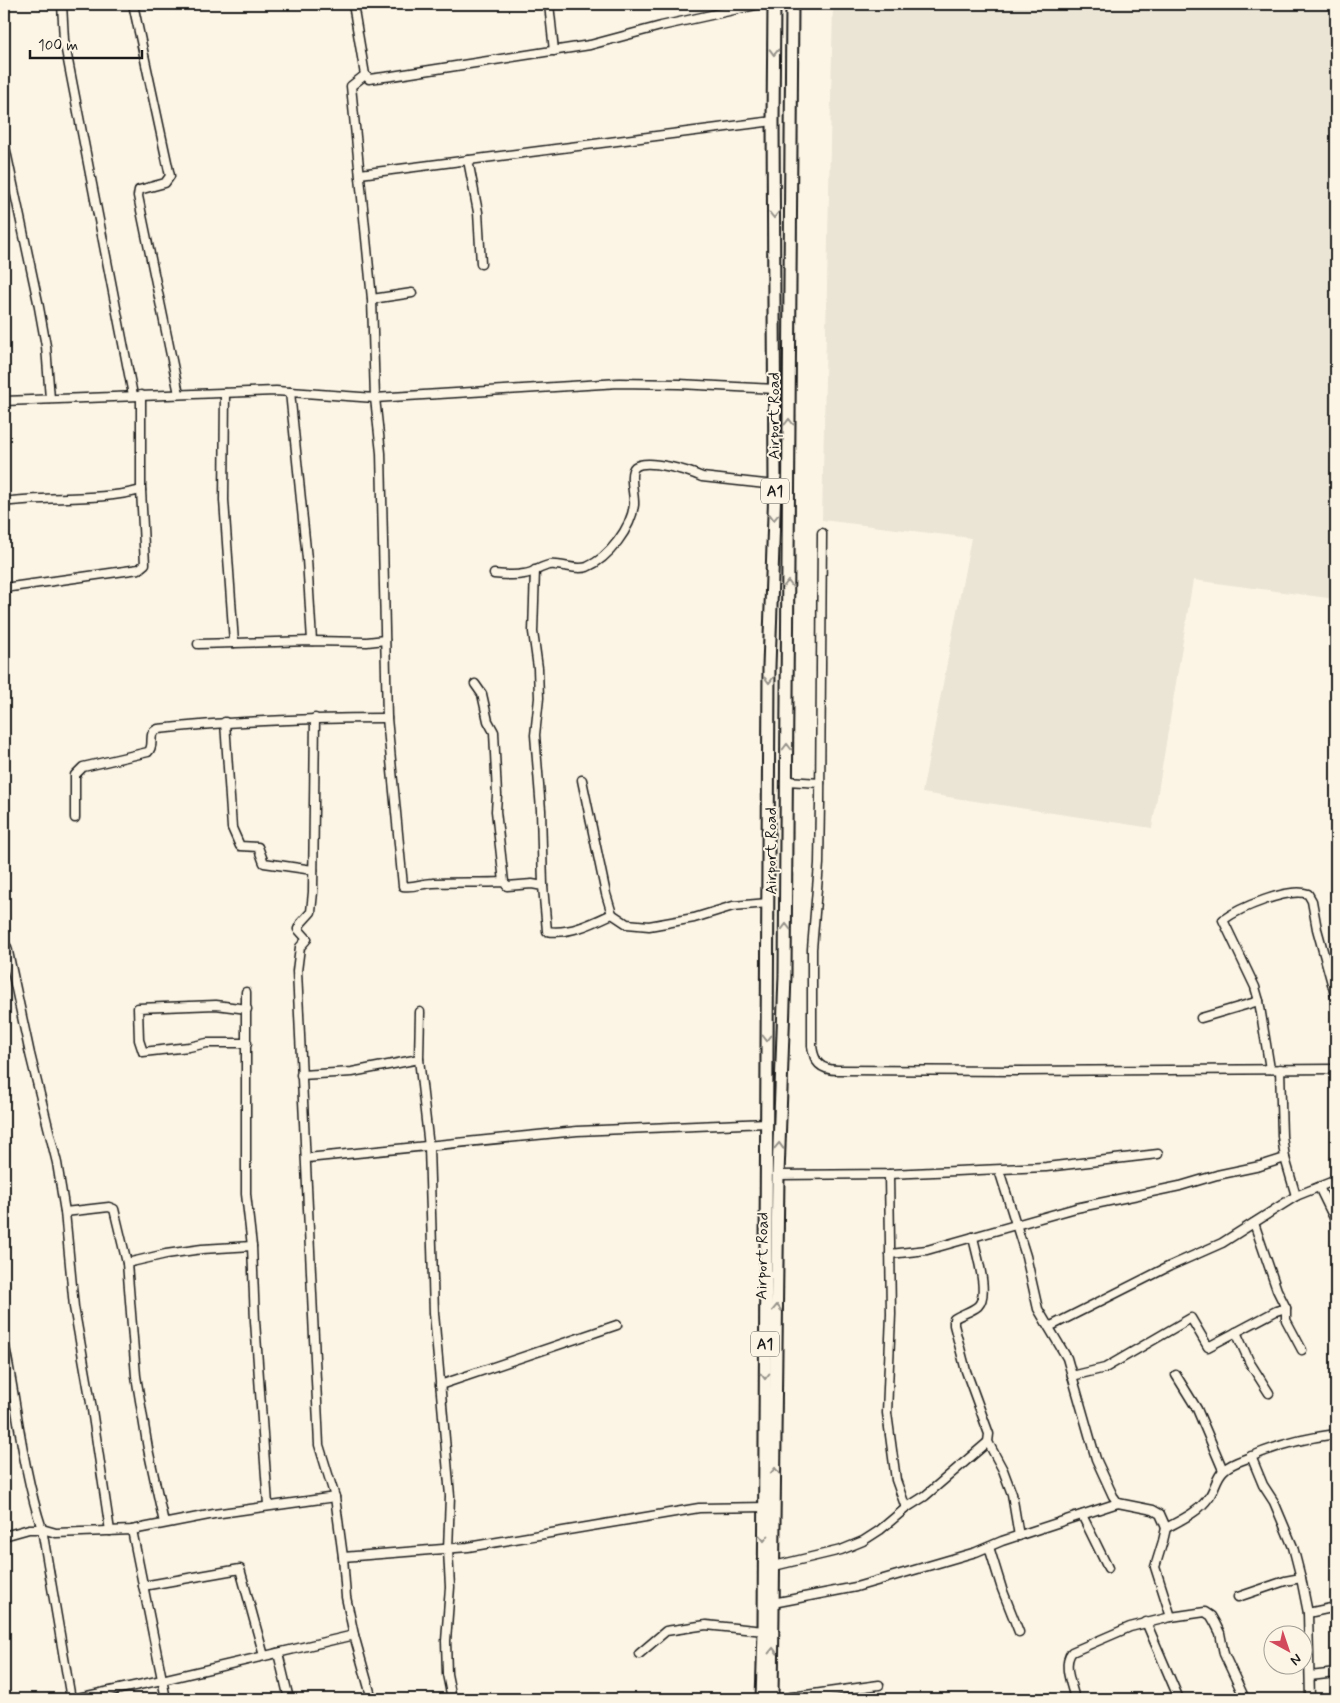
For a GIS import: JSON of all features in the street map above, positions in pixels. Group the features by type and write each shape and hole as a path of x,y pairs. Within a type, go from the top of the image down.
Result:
{"highway":[{"name":"Airport Road","path":"772,1699 774,1566 769,1507 766,1123 769,667 776,389 773,121 774,4"},
{"name":"Airport Road","path":"762,1699 785,975 792,4"}],"street":[{"path":"4,588 143,567 146,561 137,395 64,40 62,4"},
{"path":"133,4 170,176 165,183 138,190 138,196 179,394"},
{"path":"353,4 365,75 369,79 590,45 661,26 761,4"},
{"path":"549,4 554,51"},
{"path":"365,75 351,86 372,299 375,398 381,453 387,718 403,886 410,887 423,883 444,882 504,882"},
{"path":"360,174 773,121"},
{"path":"4,142 46,346 50,399"},
{"path":"468,160 478,212 481,264"},
{"path":"372,299 412,292"},
{"path":"4,401 276,391 375,398 619,383 776,389"},
{"path":"290,392 307,560 312,641"},
{"path":"225,393 224,500 234,643"},
{"path":"494,574 526,574 552,564 586,567 608,554 620,538 631,514 634,504 633,471 641,465 666,465 692,472 702,477 775,485"},
{"path":"4,502 27,499 124,495 141,490"},
{"path":"822,533 819,864 812,949 812,1046 813,1055 821,1067 828,1070 1009,1071 1336,1069"},
{"path":"535,570 533,632 538,668 539,698 535,735 547,931 557,932 579,927 612,914"},
{"path":"198,644 312,641 367,642 385,640"},
{"path":"475,684 482,694 488,721 494,732 496,811 504,882 507,886 532,884 543,886"},
{"path":"75,818 75,774 78,770 148,752 152,746 151,735 154,730 225,722 315,718 387,718"},
{"path":"315,718 313,892 311,912 298,929 307,939 300,947 297,971 319,1445 334,1497 343,1557 346,1597 354,1635 372,1699"},
{"path":"225,722 232,828 240,846 258,847 264,863 313,870"},
{"path":"582,780 612,914 627,924 649,926 694,918 733,906 768,903"},
{"path":"787,781 820,783"},
{"path":"1270,1069 1256,987 1223,920 1234,912 1252,904 1301,891 1308,894 1312,901 1317,929 1336,998"},
{"path":"7,947 30,1054 57,1163 66,1212 74,1307 92,1403 110,1531"},
{"path":"246,992 246,1194 252,1246 255,1321 268,1505"},
{"path":"1202,1018 1259,1001"},
{"path":"247,1009 216,1005 138,1008 139,1040 143,1052 207,1043 247,1043"},
{"path":"420,1012 419,1059 429,1147 434,1313 450,1496 448,1550 450,1587 446,1642 447,1674 452,1699"},
{"path":"301,1075 352,1072 419,1059"},
{"path":"1280,1069 1282,1136 1296,1196"},
{"path":"307,1158 577,1131 766,1123"},
{"path":"778,1176 999,1170 1046,1167 1158,1154"},
{"path":"890,1254 927,1250 1076,1208 1180,1186 1286,1158"},
{"path":"999,1170 1026,1256 1038,1309 1067,1358 1096,1459 1118,1503"},
{"path":"890,1174 890,1314 887,1413 896,1480 906,1508"},
{"path":"1049,1328 1170,1266 1222,1243 1296,1196 1336,1180"},
{"path":"1319,1187 1336,1222"},
{"path":"66,1212 110,1207 114,1210 128,1263 136,1376 148,1449 164,1523"},
{"path":"1254,1223 1277,1290 1286,1308 1286,1320 1302,1350"},
{"path":"973,1237 984,1288 983,1299 977,1307 954,1320 966,1371 989,1434 988,1442 1003,1470 1012,1494 1020,1536"},
{"path":"128,1263 193,1250 252,1246"},
{"path":"1072,1376 1105,1368 1191,1318 1208,1347 1276,1311 1286,1308"},
{"path":"440,1386 617,1325"},
{"path":"1236,1332 1250,1364 1269,1393"},
{"path":"4,1342 23,1453 36,1512 42,1529 72,1699 354,1635"},
{"path":"1176,1375 1197,1409 1223,1470"},
{"path":"1166,1528 1187,1517 1209,1497 1223,1470 1251,1456 1294,1441 1336,1434"},
{"path":"774,1566 841,1550 863,1541 925,1496 988,1442"},
{"path":"1251,1456 1263,1485 1274,1502 1293,1547 1308,1613 1308,1626"},
{"path":"4,1536 29,1529 42,1529 56,1533 132,1530 268,1505 334,1497"},
{"path":"773,1603 856,1587 976,1552 1118,1503 1154,1510 1160,1514 1166,1528 1155,1567 1171,1617"},
{"path":"343,1557 448,1550 699,1508 769,1507"},
{"path":"1082,1515 1108,1568"},
{"path":"132,1530 166,1699"},
{"path":"988,1547 1019,1632"},
{"path":"143,1586 240,1569 264,1656"},
{"path":"1238,1597 1277,1583 1301,1578"},
{"path":"1308,1613 1336,1607"},
{"path":"1075,1699 1067,1664 1072,1652 1115,1632 1146,1622 1205,1612 1211,1616 1220,1633 1224,1654 1244,1699"},
{"path":"1146,1622 1179,1699"},
{"path":"639,1654 666,1631 706,1625 764,1631"},
{"path":"278,1653 289,1699"},
{"path":"1312,1676 1336,1673"},
{"path":"1310,1676 1310,1699"},
{"path":"777,1699 879,1685"}],"shaded area":[{"path":"833,4 1336,4 1336,599 1193,580 1152,828 922,793 971,538 822,520"}]}
